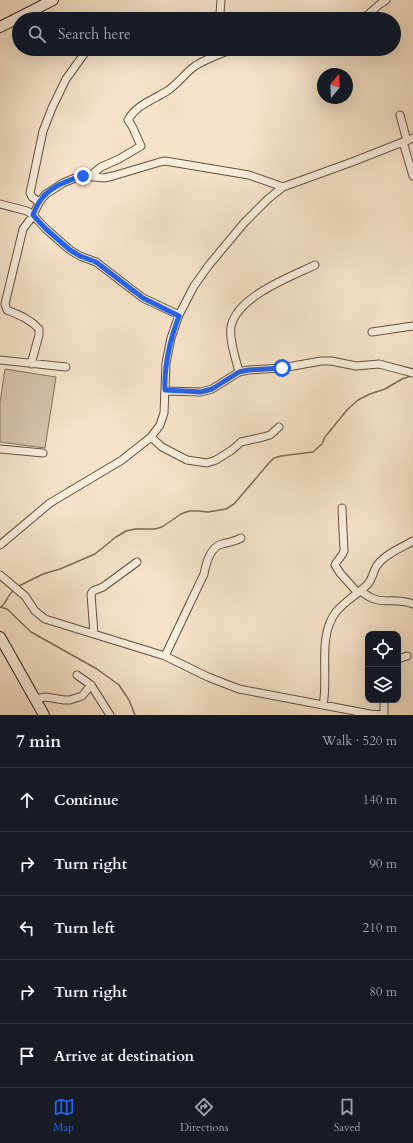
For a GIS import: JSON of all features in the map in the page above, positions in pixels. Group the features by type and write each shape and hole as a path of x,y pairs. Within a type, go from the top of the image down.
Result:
{"street":[{"path":"30,12 53,0"},
{"path":"220,12 221,0"},
{"path":"371,12 386,0"},
{"path":"0,28 12,22"},
{"path":"39,202 32,197 30,193 43,131 66,78 81,56"},
{"path":"90,176 101,167 141,146 128,120 136,109 181,81 194,66 215,56"},
{"path":"400,115 408,140 413,176"},
{"path":"0,545 50,503 122,460 151,437 160,425 164,413 166,363 171,338 179,316 194,286 209,265 244,223 268,199 283,187 408,140"},
{"path":"31,364 39,329 25,318 7,310 5,304 23,229 33,215 39,202 46,194 63,183 75,178 90,176 104,178 166,161 249,175 283,187"},
{"path":"0,204 27,211 70,250 80,256 96,262 143,298 179,316"},
{"path":"239,372 231,338 231,329 232,322 239,311 248,301 262,291 314,265"},
{"path":"372,332 413,326"},
{"path":"0,360 66,367"},
{"path":"165,390 201,392 212,389 239,372 282,368 326,361 356,366 379,364 413,373"},
{"path":"151,437 162,447 187,460 207,463 216,460 232,450 236,444 270,435 279,426"},
{"path":"0,448 42,453"},
{"path":"342,508 344,551 343,555 335,565 340,573 359,592 367,596 377,600 403,600 413,604"},
{"path":"165,656 204,574 206,562 213,551 220,544 233,542 241,538"},
{"path":"323,705 325,695 324,658 327,632 331,620 336,612 370,582 376,566 386,557 413,541"},
{"path":"94,634 91,594 137,562"},
{"path":"0,576 25,596 38,615 165,656 208,677 239,689 370,714 384,715 384,703"},
{"path":"2,645 44,715"},
{"path":"401,658 407,656"},
{"path":"77,675 91,685 110,715"},
{"path":"35,699 46,697 70,700 82,696 91,685"}],"shaded area":[{"path":"5,369 56,377 45,448 0,442 0,403"}],"waterway":[{"path":"19,586 43,574 60,569 95,554 126,531 135,529 155,529 162,527 181,514 189,511 208,512 226,509 234,504 274,458 313,452 322,444 325,437 347,410 358,400 411,376"},
{"path":"1,607 13,591"},
{"path":"0,607 7,609 31,632 97,669 119,685 129,700 135,715"}],"route":[{"path":"83,176 63,183 46,194 40,201 33,215 46,229 70,250 80,256 96,262 143,298 179,316 171,338 166,363 164,381 165,390 201,392 212,389 239,372 282,368"}]}
